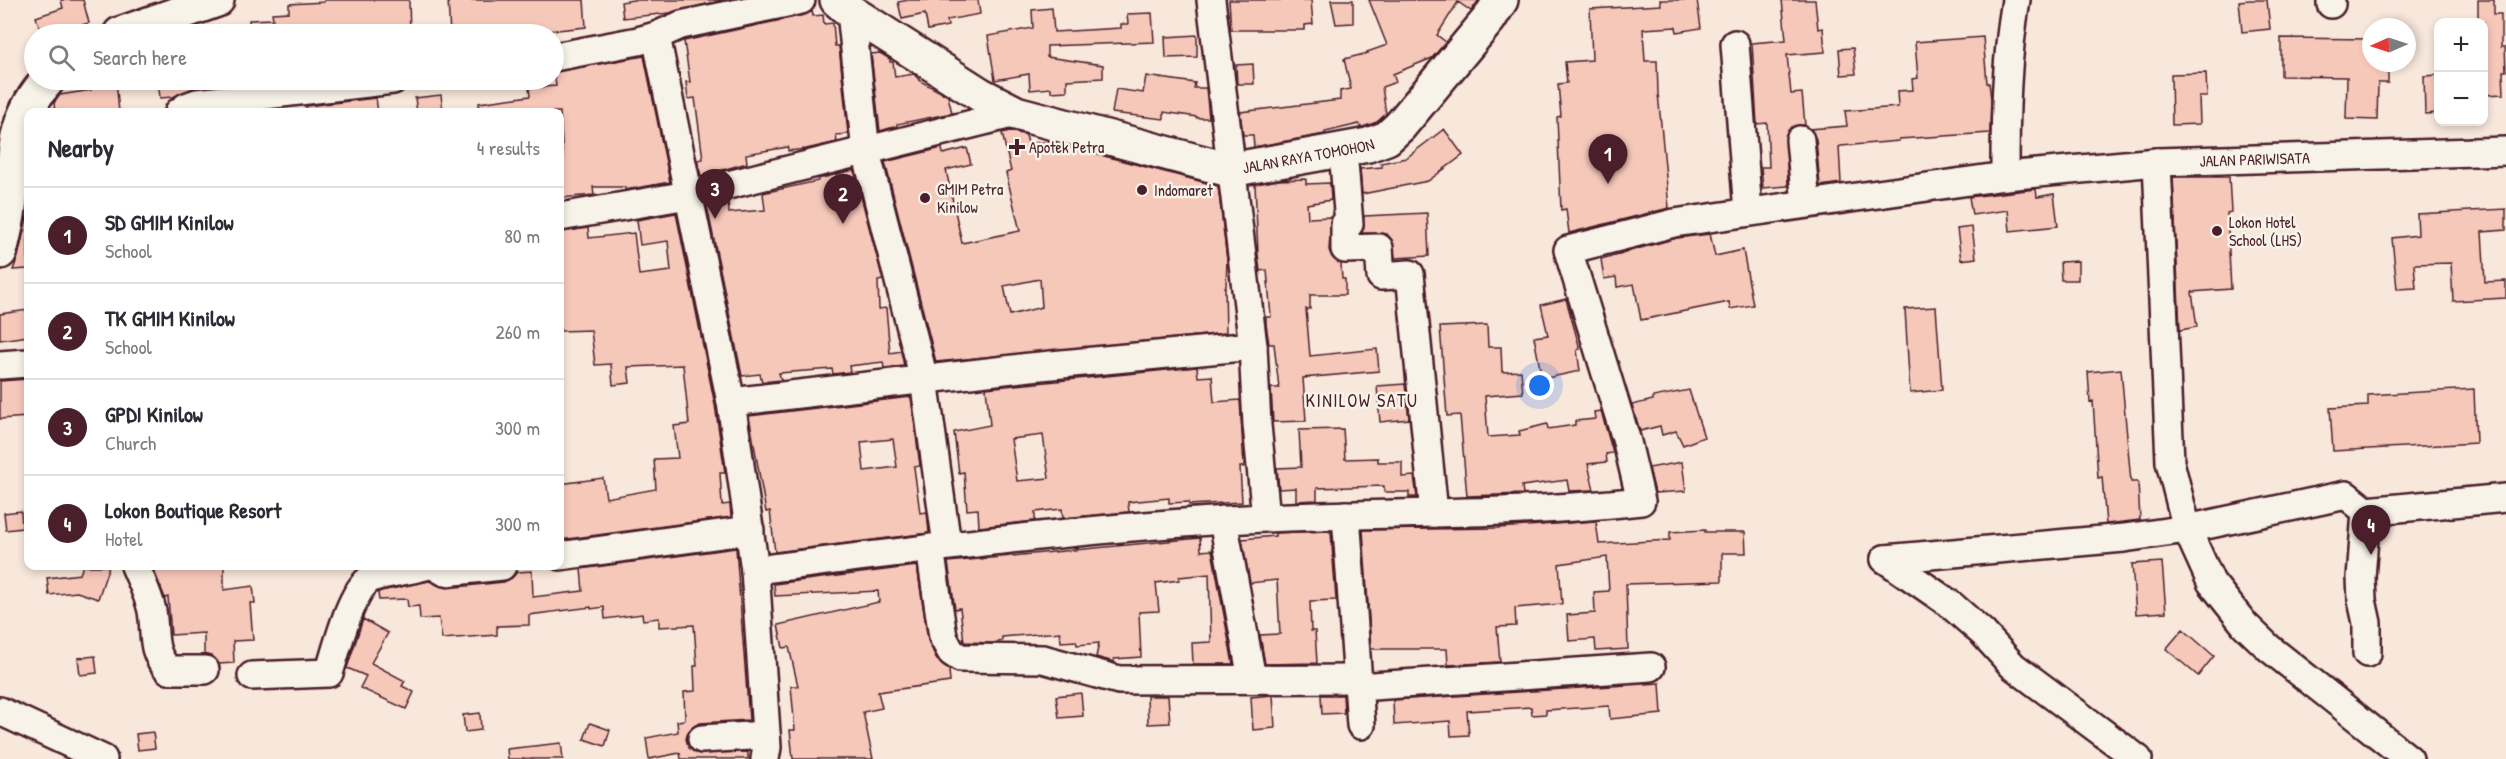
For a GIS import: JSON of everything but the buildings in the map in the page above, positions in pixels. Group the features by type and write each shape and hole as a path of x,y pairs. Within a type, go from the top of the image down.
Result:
{"highway":[{"path":"149,24 217,0"},
{"name":"JALAN RAYA TOMOHON","path":"844,6 981,95 1016,113 1230,170 1343,150 1387,138 1400,126 1489,20 1501,0"},
{"path":"28,108 38,90"},
{"path":"0,252 9,214 14,148 24,118"}],"street":[{"path":"564,55 656,36 681,25 801,0"},
{"path":"1211,0 1253,346 1257,425 1266,518"},
{"path":"2005,176 2005,95 2016,0"},
{"path":"844,6 866,152 924,379 943,637 951,652 960,658 974,660 1043,659 1119,680 1252,679 1357,683 1651,667"},
{"path":"656,36 731,402 755,570 766,747 702,739"},
{"path":"1735,45 1748,212"},
{"path":"185,108 197,103 308,90"},
{"path":"564,216 688,195 1016,113"},
{"path":"1800,140 1806,204"},
{"path":"755,570 938,547 1223,520 1434,513 1410,274 1382,276 1379,248 1345,249 1345,224 1349,224 1343,150"},
{"name":"JALAN PARIWISATA","path":"1434,513 1599,506 1641,501 1627,442 1568,250 1674,223 2005,176 2157,162 2506,151"},
{"path":"2157,162 2170,462 2187,529 2211,582 2268,648 2409,759"},
{"path":"731,402 924,379 1253,346"},
{"path":"0,365 24,363"},
{"path":"2138,759 2013,666 1983,633 1950,604 1885,559 2124,538 2187,529 2346,495 2366,511 2506,498"},
{"path":"2366,511 2361,578 2362,600 2367,623 2367,653"},
{"path":"1346,515 1361,725"},
{"path":"1223,520 1252,679"},
{"path":"564,555 750,530"},
{"path":"137,570 152,610 156,654 162,663 169,670 205,670"},
{"path":"252,676 329,673 355,596 364,584 372,578 407,570"},
{"path":"440,570 452,572 469,570"},
{"path":"0,711 103,759"}],"place":[{"name":"Apotek Petra","path":"1017,147"},
{"name":"SD GMIM Kinilow","path":"1608,184"},
{"name":"Indomaret","path":"1142,190"},
{"name":"GMIM Petra Kinilow","path":"925,198"},
{"name":"GPDI Kinilow","path":"715,219"},
{"name":"TK GMIM Kinilow","path":"843,224"},
{"name":"Lokon Hotel School (LHS)","path":"2217,231"},
{"name":"Lokon Boutique Resort","path":"2371,555"}],"district":[{"name":"KINILOW SATU","path":"1362,400"}]}
